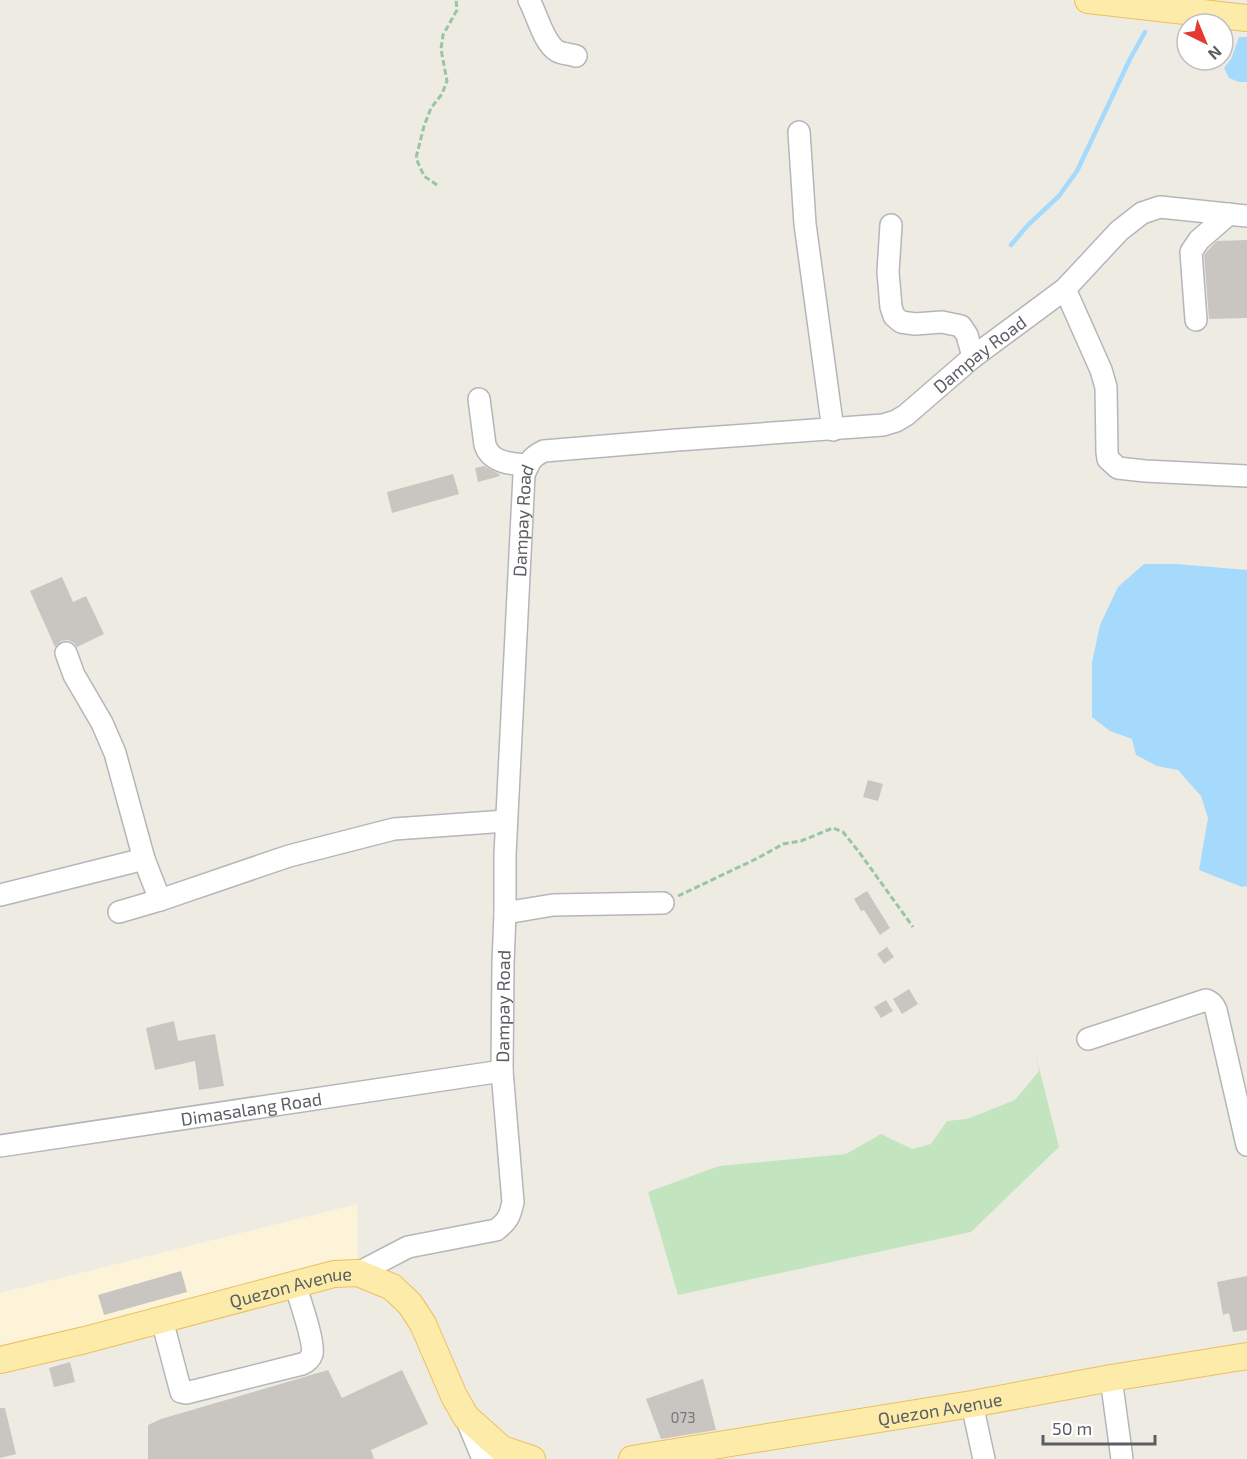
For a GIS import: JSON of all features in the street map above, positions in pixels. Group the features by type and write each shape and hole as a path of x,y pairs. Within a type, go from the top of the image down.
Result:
{"main road":[{"path":"1088,0 1247,18"},
{"name":"Quezon Avenue","path":"0,1360 85,1340 334,1274 358,1273 392,1287 410,1304 423,1324 454,1396 466,1417 502,1449 532,1459"},
{"name":"Quezon Avenue","path":"633,1459 972,1404 1247,1356"}],"street":[{"path":"529,0 550,44 557,51 576,56"},
{"path":"799,132 805,224 833,430"},
{"name":"Dampay Road","path":"358,1273 408,1247 496,1230 505,1224 513,1202 502,1071 506,821 524,475 533,456 544,451 833,430 883,425 896,421 973,357 1065,289 1119,231 1142,213 1160,207 1238,215"},
{"path":"1196,320 1191,252 1199,240 1238,215"},
{"path":"891,225 888,272 894,316 902,322 915,324 942,322 961,327 967,335 973,357"},
{"path":"1065,289 1101,370 1106,387 1108,459 1118,468 1247,476"},
{"path":"479,399 488,452 495,458 511,464 528,465"},
{"path":"66,653 74,675 102,723 115,753 144,859 160,900"},
{"path":"119,912 289,856 393,829 506,821"},
{"path":"0,895 144,859"},
{"path":"505,913 553,905 663,903"},
{"path":"1088,1039 1206,1000 1210,1001 1216,1010 1247,1145"},
{"name":"Dimasalang Road","path":"0,1146 502,1071"},
{"path":"162,1320 181,1392 186,1394 302,1364 311,1358 313,1346 295,1284"},
{"path":"1111,1378 1122,1459"},
{"path":"972,1404 984,1459"},
{"path":"466,1417 483,1459"}],"path":[{"path":"437,185 424,176 416,158 431,108 442,94 447,81 441,48 443,35 457,10 456,0"},
{"path":"663,903 783,844 801,841 832,828 843,832 854,845 913,927"}],"shaded area":[{"path":"357,1204 358,1273 0,1360 0,1293"}],"green space":[{"path":"1036,1056 1059,1147 971,1232 678,1295 648,1192 719,1166 846,1154 881,1134 912,1149 931,1144 947,1121 967,1119 1015,1100 1039,1071"}],"water":[{"path":"1239,37 1247,37 1247,82 1229,78 1226,72 1235,72 1235,48"},
{"path":"1144,564 1176,564 1247,570 1247,886 1242,887 1199,870 1208,818 1201,796 1178,770 1157,766 1136,755 1132,739 1110,731 1092,717 1092,662 1100,625 1118,587"}],"building":[{"path":"1247,240 1247,318 1209,319 1204,255 1217,241"},
{"path":"484,466 500,476 478,482 475,468"},
{"path":"453,474 459,494 392,513 387,492"},
{"path":"62,577 73,602 86,596 104,634 77,647 68,640 61,641 55,647 30,591"},
{"path":"868,780 883,784 878,801 863,797"},
{"path":"867,891 890,928 880,935 854,899"},
{"path":"887,947 894,957 884,964 877,954"},
{"path":"909,989 918,1004 902,1014 893,999"},
{"path":"886,1000 893,1011 881,1018 874,1007"},
{"path":"174,1021 178,1041 215,1034 224,1086 199,1090 195,1061 155,1070 146,1028"},
{"path":"181,1271 187,1292 104,1315 98,1295"},
{"path":"1247,1276 1247,1330 1233,1332 1229,1313 1223,1315 1217,1282"},
{"path":"70,1362 75,1382 54,1387 49,1368"},
{"path":"328,1370 342,1398 402,1370 428,1424 371,1450 374,1459 148,1459 148,1425 161,1419"},
{"path":"703,1379 716,1430 661,1439 646,1399"},
{"path":"0,1408 5,1408 16,1454 0,1458"}],"waterway":[{"path":"1011,245 1028,225 1059,196 1077,171 1145,32"}]}
